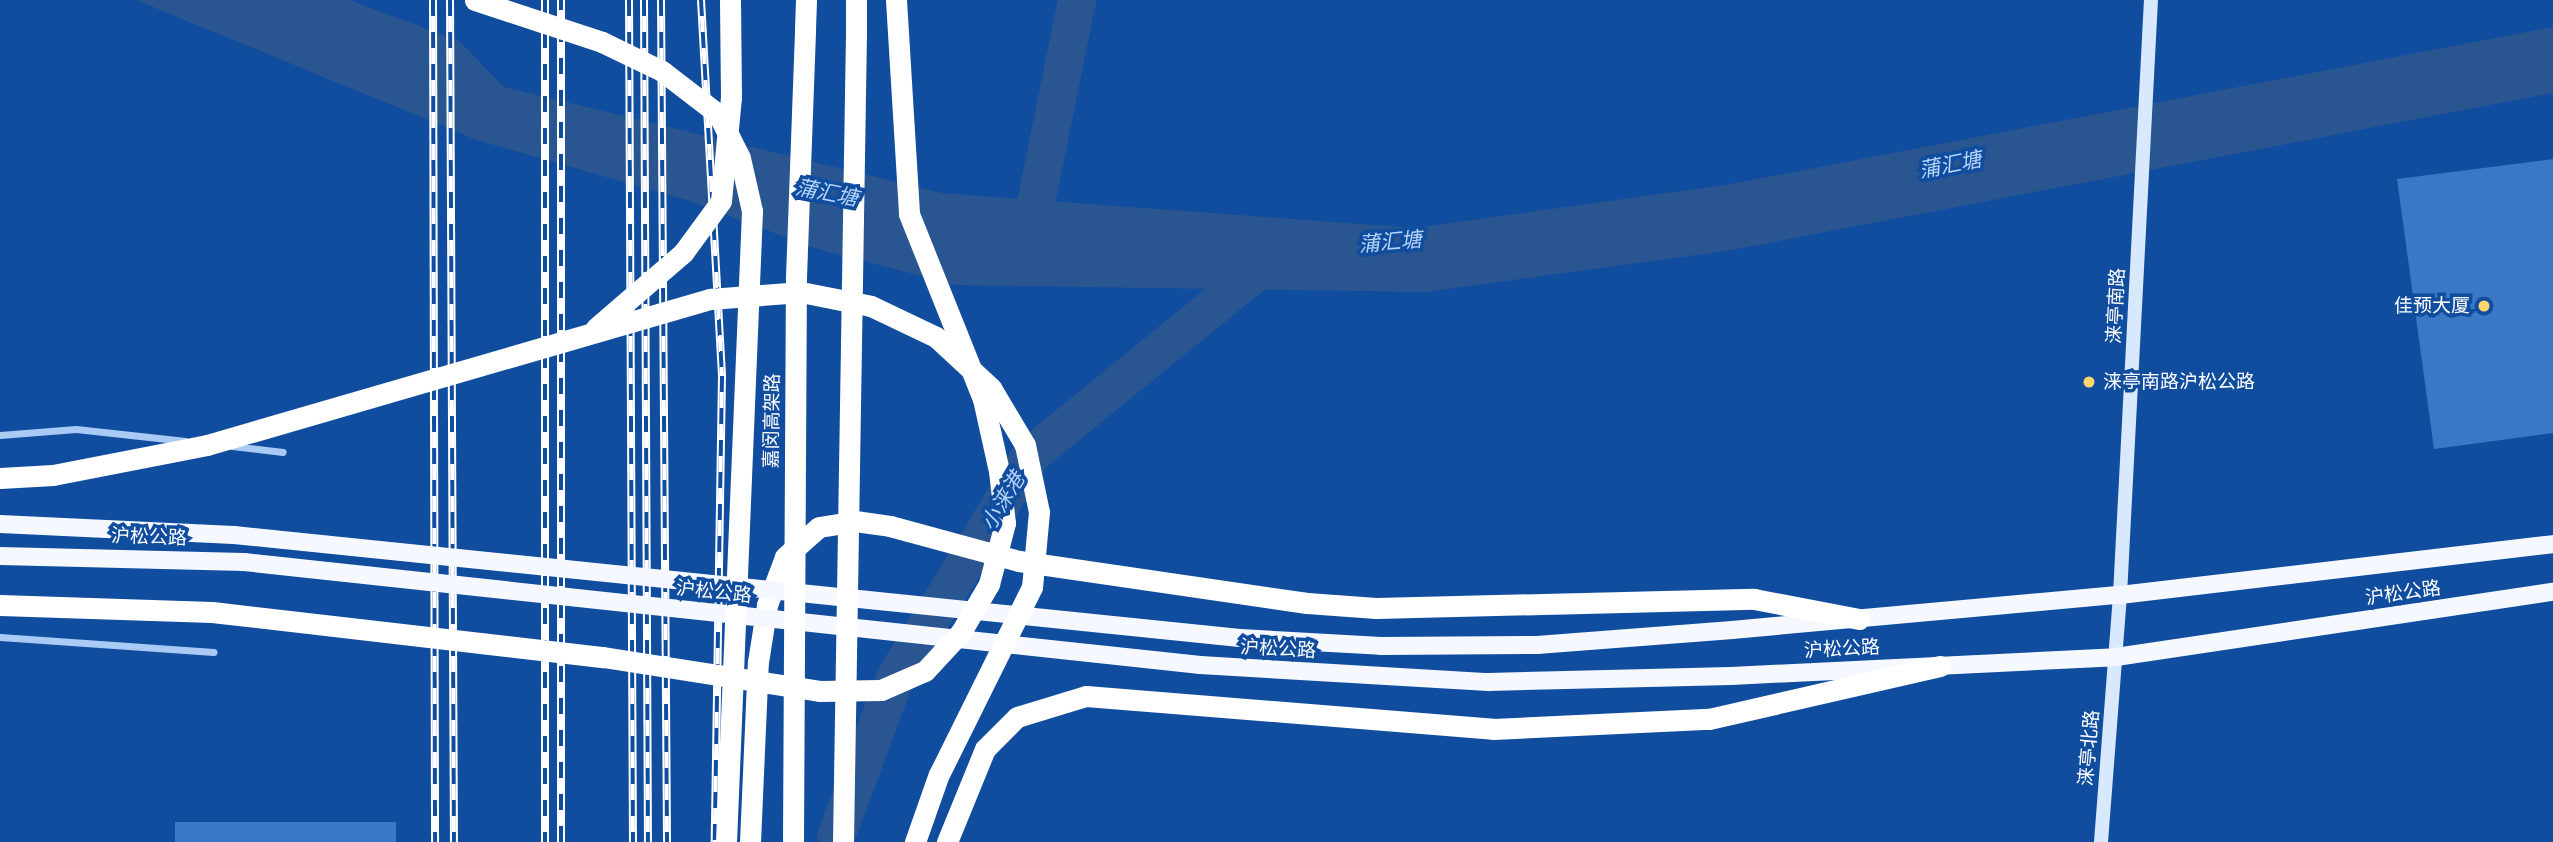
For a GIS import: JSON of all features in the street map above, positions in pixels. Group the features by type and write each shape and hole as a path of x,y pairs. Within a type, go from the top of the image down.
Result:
{"highway":[{"path":"475,0 602,42 662,71 718,114 740,158 752,211 726,842"},
{"path":"589,334 683,253 721,201 731,97 730,0"},
{"name":"嘉闵高架路","path":"793,842 796,277 806,0"},
{"path":"844,842 856,0"},
{"path":"0,605 212,612 603,657 818,691 881,691 925,671 961,632 989,584 1005,523 983,399 909,214 896,0"},
{"path":"0,478 53,475 207,444 710,299 801,292 871,306 936,337 991,388 1025,445 1039,512 1032,587 939,774 915,842"},
{"path":"750,842 758,662 767,605 785,557 819,527 855,521 897,528 1019,561 1376,608 1754,599 1859,619"},
{"path":"947,842 961,796 985,749 1017,717 1086,696 1493,729 1709,719 1940,666"}],"main road":[{"name":"沪松公路","path":"0,524 234,535 1252,638 1537,645 2120,595 2553,544"},
{"name":"沪松公路","path":"0,556 244,562 1200,665 1488,682 1731,676 2116,656 2553,592"}],"street":[{"name":"涞亭南路","path":"2116,656 2151,7"},
{"path":"0,435 76,429 283,452"},
{"path":"0,637 213,652"},
{"name":"涞亭北路","path":"2101,842 2116,656"}],"water":[{"name":"蒲汇塘","path":"136,0 349,0 459,41 504,87 942,193 1414,228 1725,185 2553,27 2553,93 1726,251 1426,292 956,285 814,248 690,201 477,140"}],"building":[{"name":"佳预大厦","path":"2553,159 2553,433 2434,449 2397,179"},
{"path":"175,822 396,822 396,842 175,842"}],"waterway":[{"name":"小涞港","path":"1030,232 1077,0"},
{"name":"小涞港","path":"836,837 895,678 1031,455 1275,257"}],"railway":[{"path":"433,0 435,842"},
{"path":"450,0 454,842"},
{"path":"545,0 545,842"},
{"path":"561,0 561,842"},
{"path":"629,0 633,842"},
{"path":"644,0 648,842"},
{"path":"661,0 667,842"},
{"path":"701,0 722,376 715,842"}],"place":[{"name":"佳预大厦","path":"2484,306"},
{"name":"涞亭南路沪松公路","path":"2089,382"}]}
